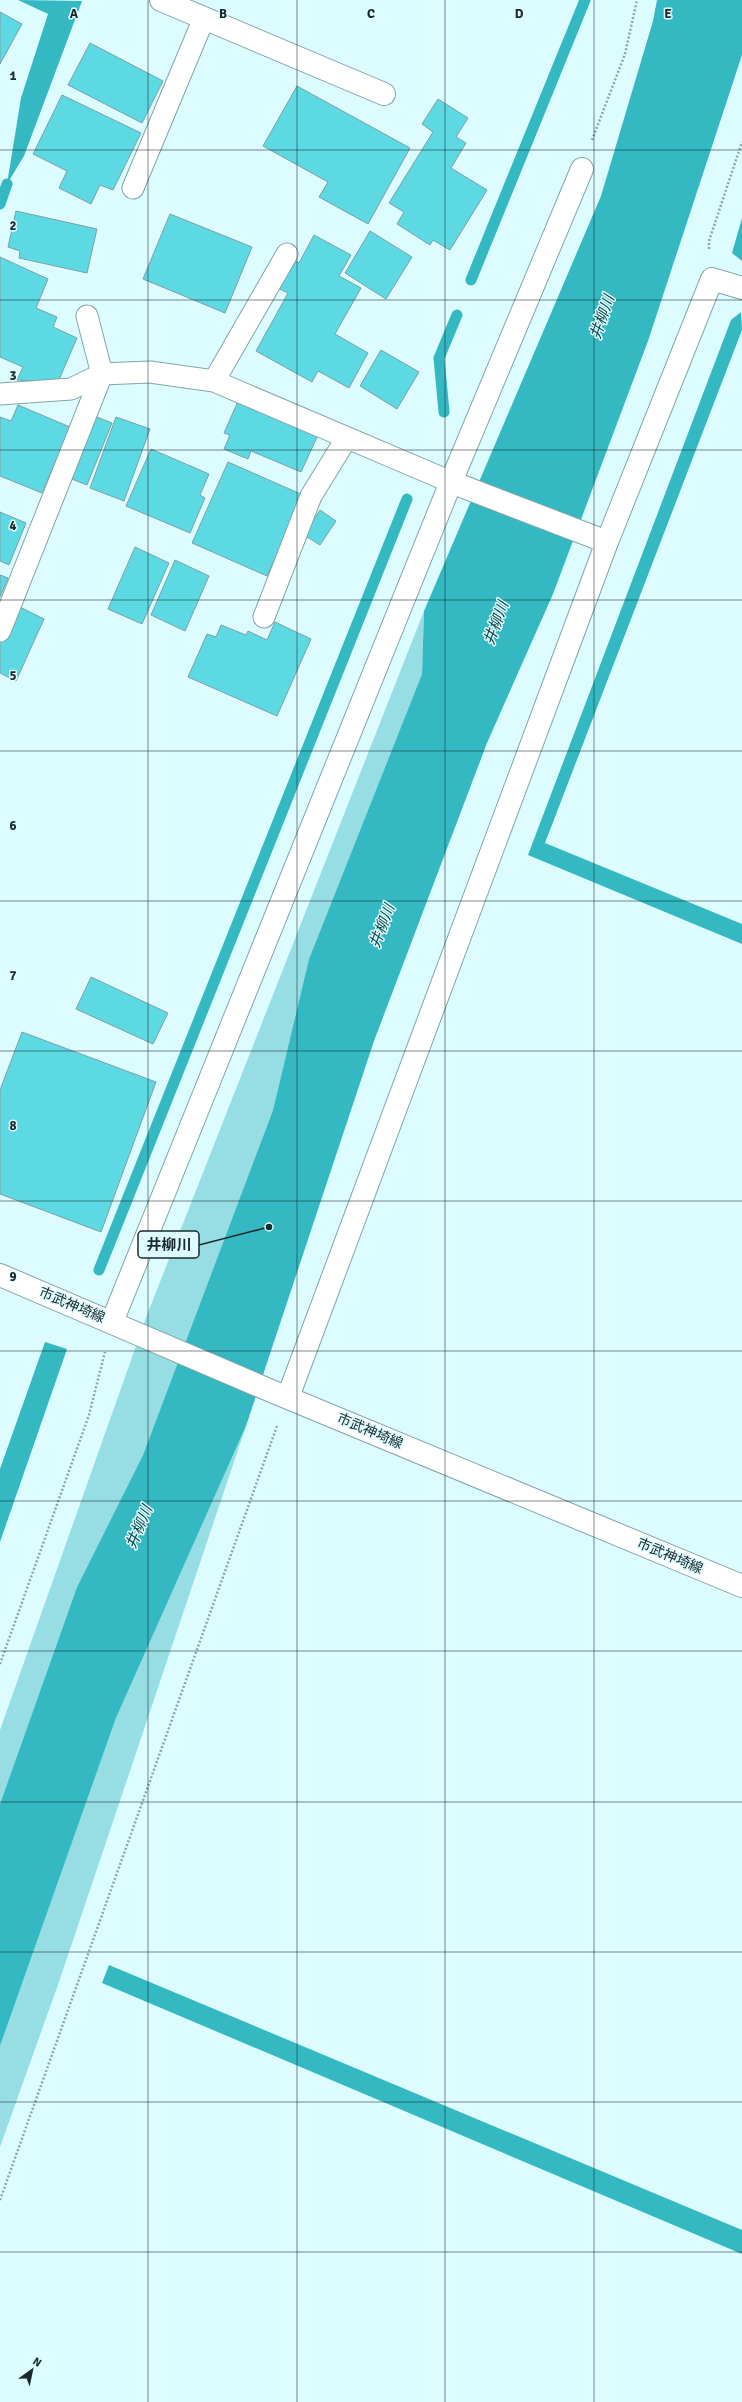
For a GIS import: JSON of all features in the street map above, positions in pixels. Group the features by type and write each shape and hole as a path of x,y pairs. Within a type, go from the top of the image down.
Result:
{"street":[{"path":"161,0 384,94"},
{"path":"120,1326 451,482 582,169"},
{"path":"282,1395 607,542 712,278 742,288"},
{"path":"451,482 607,542"},
{"name":"市武神埼線","path":"0,1275 282,1395 742,1586"}],"lane":[{"path":"133,188 204,18"},
{"path":"214,381 287,254"},
{"path":"0,631 102,374 87,316"},
{"path":"0,394 71,389 102,374 150,372 214,381 346,439 451,482"},
{"path":"264,617 311,496 346,439"}],"path":[{"path":"582,169 625,54 637,0"},
{"path":"712,278 709,241 742,142"},
{"path":"0,1664 120,1326"},
{"path":"0,2200 282,1395"}],"shaded area":[{"path":"424,611 422,674 309,959 273,1110 143,1455 77,1587 0,1804 0,1730 147,1315"},
{"path":"246,1426 60,1979 0,2147 0,2046 116,1718"}],"water":[{"path":"18,0 82,1 24,156 7,184 21,98 48,14"},
{"path":"657,0 742,0 742,55 648,341 553,594 487,743 374,1041 246,1426 116,1718 0,2046 0,1804 77,1587 143,1455 273,1110 309,959 422,674 424,611 601,196 653,21"},
{"path":"742,218 742,261 732,253"},
{"path":"741,312 742,330 545,843 742,924 742,944 528,855 731,320"},
{"path":"45,1342 67,1349 0,1542 0,1469"},
{"path":"109,1965 742,2230 742,2254 102,1983"}],"building":[{"path":"0,12 22,24 0,64"},
{"path":"90,43 163,81 142,123 68,85"},
{"path":"297,86 410,148 368,224 319,197 328,182 263,146"},
{"path":"62,95 141,133 113,190 100,185 91,204 59,188 67,171 33,154"},
{"path":"438,99 468,118 456,137 466,143 451,168 487,190 450,250 433,240 430,245 397,224 404,212 389,203 433,132 422,124"},
{"path":"16,211 97,229 87,273 19,258 20,251 8,247"},
{"path":"170,214 252,247 225,313 143,279"},
{"path":"370,231 412,257 386,299 345,273"},
{"path":"314,235 351,255 339,276 361,288 335,334 368,353 349,388 318,371 312,382 256,351 288,293 276,287 292,259 299,263"},
{"path":"0,257 48,279 36,308 57,317 53,327 77,338 58,382 17,380 23,367 0,357"},
{"path":"381,350 419,372 397,409 360,386"},
{"path":"239,399 318,435 301,472 251,451 248,459 224,449 230,435 224,433"},
{"path":"18,405 70,427 42,493 0,476 0,417 11,421"},
{"path":"89,414 112,423 87,485 64,476"},
{"path":"116,417 150,429 124,501 90,488"},
{"path":"151,449 209,474 200,495 205,498 190,533 126,506"},
{"path":"228,462 303,495 267,576 192,543"},
{"path":"320,510 336,521 320,545 304,535"},
{"path":"0,512 26,523 9,565 0,561"},
{"path":"135,547 169,563 142,624 108,609"},
{"path":"175,560 209,576 185,631 151,615"},
{"path":"0,575 8,578 0,597"},
{"path":"16,605 44,619 16,681 0,673 0,641"},
{"path":"275,622 311,639 277,716 188,677 207,634 216,637 221,625 246,635 248,631 267,640"},
{"path":"91,977 168,1013 153,1044 76,1009"},
{"path":"22,1032 156,1082 101,1232 0,1194 0,1090"}],"waterway":[{"path":"471,280 585,0"},
{"path":"0,204 7,184"},
{"path":"444,412 439,358 457,315"},
{"path":"99,1270 407,499"}],"place":[{"name":"井柳川","path":"269,1227"}]}
